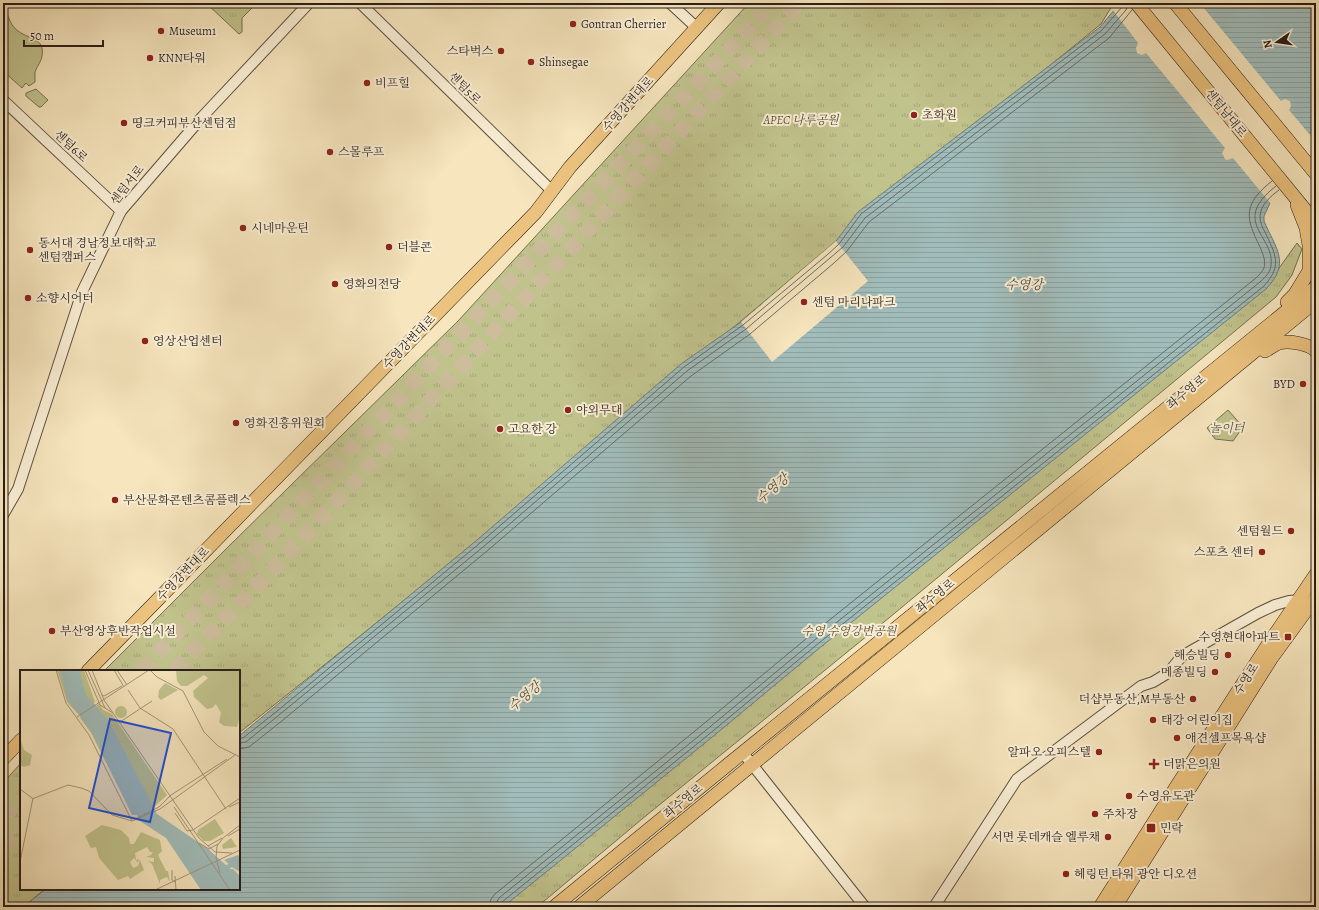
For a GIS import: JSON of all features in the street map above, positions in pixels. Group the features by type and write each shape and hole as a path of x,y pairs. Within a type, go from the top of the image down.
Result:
{"main road":[{"name":"수영강변대로","path":"89,670 536,212 551,190 570,167 719,3"},
{"name":"센텀남대로","path":"1136,3 1316,223"},
{"path":"1175,3 1316,174"},
{"path":"1274,320 1295,294 1309,271 1309,245 1306,228 1294,196"},
{"name":"좌수영로","path":"554,907 1316,287"},
{"name":"좌수영로","path":"579,907 1316,301"},
{"path":"1250,356 1261,353 1279,343 1297,343 1312,347 1316,351"},
{"name":"수영로","path":"1100,907 1267,646 1316,574"},
{"name":"수영로","path":"1115,907 1271,659 1315,598"},
{"path":"3,758 20,741"}],"street":[{"name":"센텀서로","path":"3,515 18,489 82,292 122,211 203,116 309,3"},
{"name":"센텀5로","path":"360,3 551,190"},
{"path":"670,3 697,28"},
{"name":"센텀6로","path":"3,100 122,211"},
{"path":"934,907 1017,779 1141,686 1153,682 1168,673 1182,656 1275,605 1315,598"},
{"path":"742,753 866,907"}],"green space":[{"path":"206,3 247,3 252,8 242,18 242,32 239,34"},
{"name":"APEC 나루공원","path":"749,3 1109,3 1112,6 1101,24 902,186 465,551 240,732 240,670 105,670 458,321"},
{"path":"7,12 7,15 14,27 18,31 37,41 42,48 41,58 35,72 35,82 29,86 26,83 22,88 3,71 3,15"},
{"path":"36,89 48,100 41,107 26,96 26,93"},
{"name":"수영 수영강변공원","path":"1297,243 1302,249 1292,275 1276,297 878,627 642,819 537,907 489,907 1272,278"},
{"name":"놀이터","path":"1228,410 1243,427 1233,441 1215,439 1207,428"},
{"path":"20,764 20,890 44,890 23,907 3,907 3,783"}],"water":[{"name":"수영강","path":"1120,3 1316,3 1316,166 1271,201 1264,216 1264,221 1276,248 1280,263 1274,280 1266,289 817,650 503,907 23,907 45,890 240,890 240,735 477,540 681,364 741,322 824,252 836,241 858,212 1100,27"}],"pier":[{"path":"1117,3 1205,3 1203,7 1281,101 1285,99 1290,101 1291,106 1289,110 1316,142 1316,168 1271,204 1233,158 1227,160 1225,159 1222,153 1225,148 1146,53 1142,55 1137,53 1136,48 1138,43 1112,9"},
{"name":"센텀 마리나파크","path":"836,241 868,281 772,362 741,322"}],"tunnel":[{"path":"142,670 773,3"},
{"path":"175,670 277,565 799,3"},
{"path":"3,817 20,799"},
{"path":"3,848 20,830"}],"place":[{"name":"Gontran Cherrier","path":"573,24"},
{"name":"Museum1","path":"161,31"},
{"name":"스타벅스","path":"501,51"},
{"name":"KNN타워","path":"150,58"},
{"name":"Shinsegae","path":"531,62"},
{"name":"비프힐","path":"367,83"},
{"name":"초화원","path":"914,115"},
{"name":"띵크커피부산센텀점","path":"124,123"},
{"name":"스몰루프","path":"330,152"},
{"name":"시네마운틴","path":"243,228"},
{"name":"더블콘","path":"389,247"},
{"name":"동서대 경남정보대학교 센텀캠퍼스","path":"30,250"},
{"name":"영화의전당","path":"335,284"},
{"name":"소향시어터","path":"28,298"},
{"name":"센텀 마리나파크","path":"804,302"},
{"name":"영상산업센터","path":"145,341"},
{"name":"BYD","path":"1303,384"},
{"name":"야외무대","path":"568,410"},
{"name":"영화진흥위원회","path":"236,423"},
{"name":"고요한 강","path":"500,429"},
{"name":"부산문화콘텐츠콤플렉스","path":"115,500"},
{"name":"센텀월드","path":"1291,531"},
{"name":"스포츠 센터","path":"1262,552"},
{"name":"부산영상후반작업시설","path":"52,631"},
{"name":"수영현대아파트","path":"1288,637"},
{"name":"해승빌딩","path":"1228,655"},
{"name":"메종빌딩","path":"1215,672"},
{"name":"더샵부동산,M부동산","path":"1193,699"},
{"name":"태강 어린이집","path":"1153,720"},
{"name":"애견셀프목욕샵","path":"1177,738"},
{"name":"알파오 오피스텔","path":"1099,752"},
{"name":"더맑은의원","path":"1154,764"},
{"name":"수영유도관","path":"1129,796"},
{"name":"주차장","path":"1095,814"},
{"name":"민락","path":"1151,828"},
{"name":"서면 롯데캐슬 엘루채","path":"1108,837"},
{"name":"헤링턴 타워 광안 디오션","path":"1066,874"}]}
